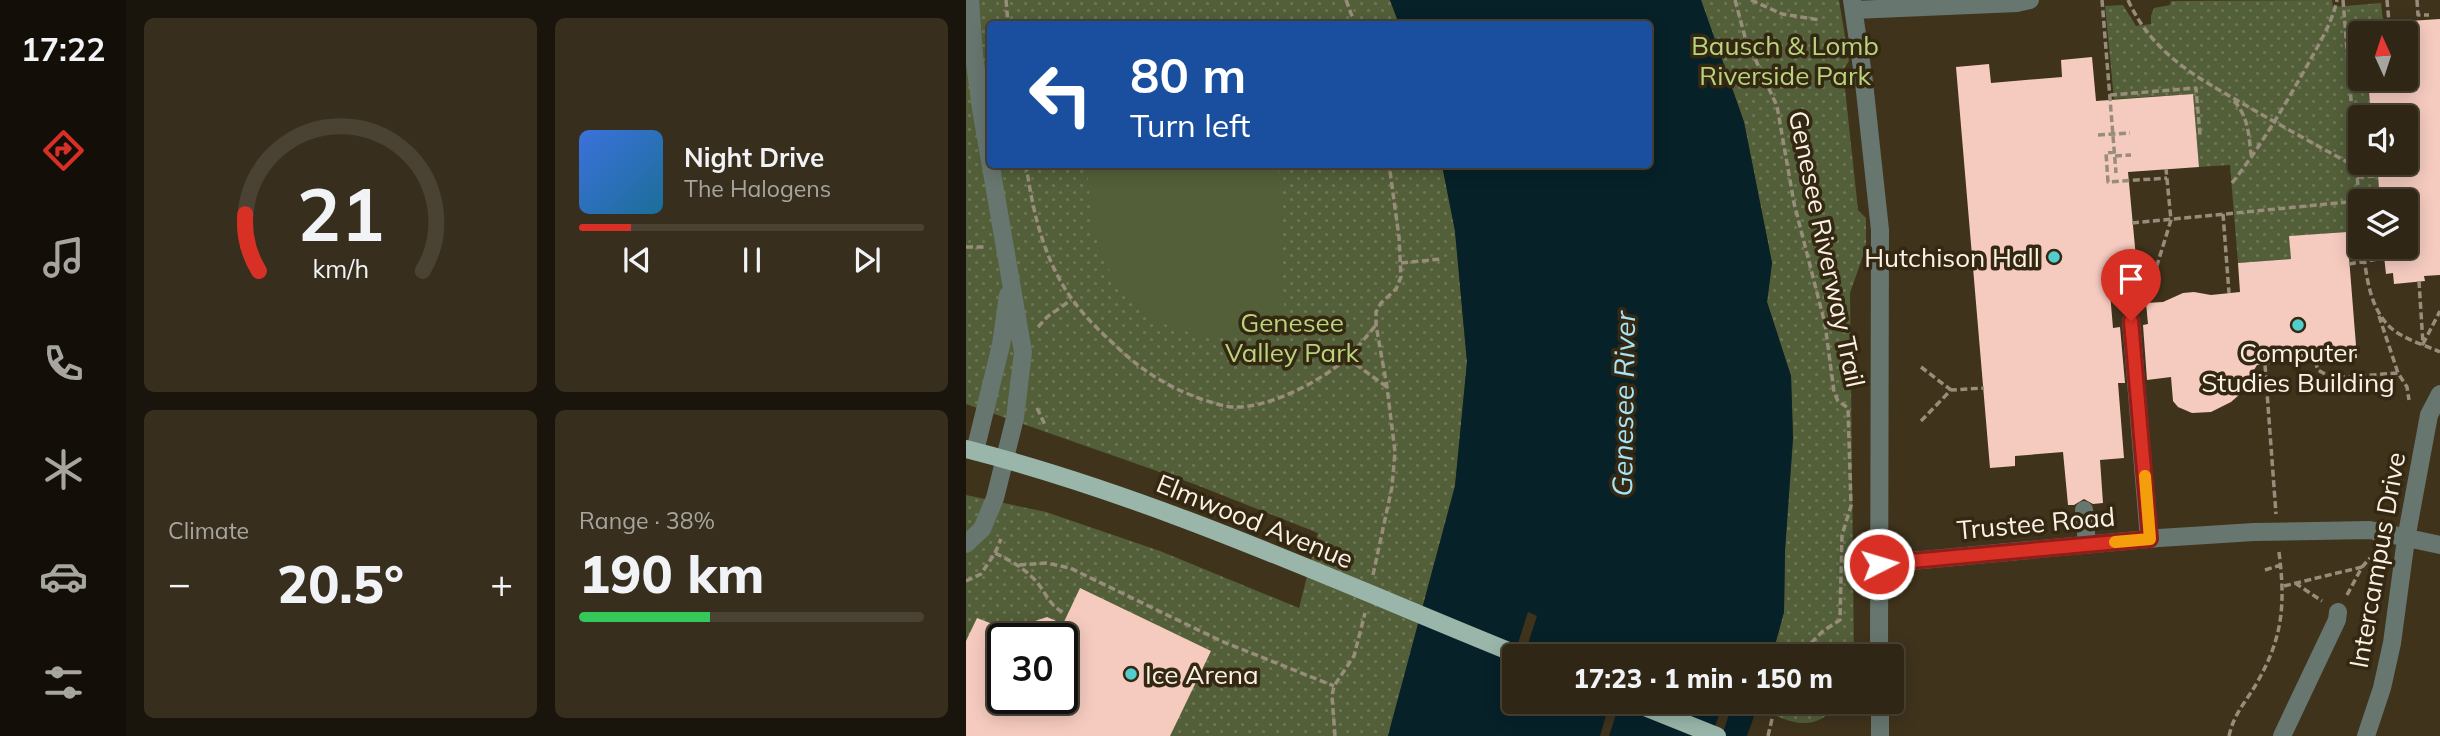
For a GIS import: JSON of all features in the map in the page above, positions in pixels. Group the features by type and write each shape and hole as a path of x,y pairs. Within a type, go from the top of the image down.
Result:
{"main road":[{"name":"Elmwood Avenue","path":"971,450 1179,518 1362,597 1502,649"},
{"path":"1662,714 1717,736"}],"street":[{"path":"970,0 974,55 987,145"},
{"path":"1880,644 1880,230 1853,5 2005,4 2031,0"},
{"path":"966,544 982,528 989,516 1020,390 1023,352 991,168"},
{"path":"971,450 1001,345 1009,278"},
{"path":"2131,321 2150,539"},
{"name":"Intercampus Drive","path":"2366,736 2382,688 2392,643 2406,539 2430,415 2440,394"},
{"path":"2084,510 2087,545"},
{"name":"Trustee Road","path":"1879,564 2254,532 2358,530 2440,545"},
{"path":"2282,736 2339,612"},
{"path":"1880,714 1880,736"}],"path":[{"path":"1006,0 1008,21"},
{"path":"1346,0 1354,21"},
{"name":"Genesee Riverway Trail","path":"1735,0 1745,37 1777,106 1794,203 1825,324 1834,392 1839,401 1848,408 1851,506 1842,536 1840,620 1809,644"},
{"path":"1751,0 1782,14 1820,20"},
{"path":"2102,0 2116,173"},
{"path":"2128,0 2142,25 2176,63 2348,163"},
{"path":"2232,183 2274,122 2322,39 2337,0"},
{"path":"2343,0 2351,105"},
{"path":"2387,0 2389,21"},
{"path":"2417,0 2418,15 2429,15"},
{"path":"2110,95 2196,88 2200,135 2196,135"},
{"path":"2231,97 2242,110 2251,155"},
{"path":"2098,135 2130,133"},
{"path":"2131,155 2106,153 2108,182 2167,178"},
{"path":"1027,168 1038,230 1053,268 1071,300 1132,362 1161,382 1219,405 1243,407 1268,402 1331,370 1347,358 1376,325"},
{"path":"1373,579 1394,471 1393,434 1376,325 1376,313 1381,303 1396,289 1401,277 1390,168"},
{"path":"2131,321 2150,288 2171,220 2166,169"},
{"path":"2358,189 2357,177 2378,176"},
{"path":"2132,223 2348,202"},
{"path":"2222,214 2229,293"},
{"path":"966,247 984,247"},
{"path":"1401,263 1441,259"},
{"path":"2365,259 2369,288 2398,373 2407,387 2409,400"},
{"path":"2349,264 2378,259"},
{"path":"2419,282 2423,344"},
{"path":"2423,344 2440,311"},
{"path":"2378,313 2392,330 2440,352"},
{"path":"1347,358 1387,387"},
{"path":"2315,361 2318,370 2330,377 2398,373"},
{"path":"2265,365 2276,516"},
{"path":"1921,367 1951,390 1984,388"},
{"path":"1921,421 1951,390"},
{"path":"2229,736 2233,717 2255,687 2271,654 2282,612 2284,586 2278,547"},
{"path":"966,581 981,574 995,553 1019,565 1037,583 1054,608 1065,613"},
{"path":"2295,583 2339,612 2362,567 2370,558"},
{"path":"1019,565 1046,563 1070,568 1221,641 1334,686"},
{"path":"2265,570 2281,565"},
{"path":"2284,586 2362,567"},
{"path":"1335,736 1332,696 1334,686 1354,656 1362,597"},
{"path":"1768,736 1773,714"}],"green space":[{"name":"Genesee Valley Park","path":"966,0 1390,0 1398,21 987,21 987,168 1443,168 1455,231 1467,362 1455,486 1388,736 966,736 966,495 1046,512 1160,551 1299,608 1318,533 1194,484 966,404"},
{"name":"Bausch & Lomb Riverside Park","path":"1701,0 1839,0 1849,61 1843,70 1858,210 1866,218 1866,247 1850,293 1854,644 1775,644 1784,612 1785,550 1793,438 1791,376 1767,302 1772,263 1744,122"},
{"path":"2332,0 2333,7 2381,3 2383,21 2348,21 2348,91 2369,91 2370,105 2348,105 2348,175 2378,175 2379,189 2348,189 2348,232 2290,236 2291,259 2238,263 2230,165 2199,167 2193,94 2114,99 2105,6 2123,5 2136,26 2151,24 2154,8 2170,5 2171,1"},
{"path":"1087,168 1278,168 1285,328 1209,334 1184,331 1153,318 1127,294 1107,265 1095,233"},
{"path":"1771,714 1828,714 1811,723"}],"water":[{"name":"Genesee River","path":"1390,0 1701,0 1744,122 1772,263 1767,302 1791,376 1793,438 1785,550 1784,612 1775,644 1528,644 1537,616 1528,612 1518,644 1502,644 1502,714 1606,714 1600,736 1388,736 1455,486 1467,362 1455,231 1443,168 1652,168 1652,21 1398,21"},
{"path":"1616,714 1719,714 1712,736 1609,736"},
{"path":"1729,714 1755,714 1747,736 1722,736"}],"building":[{"path":"2440,19 2440,275 2424,276 2425,281 2394,284 2393,273 2386,274 2384,259 2418,259 2418,189 2379,189 2378,175 2418,175 2418,105 2370,105 2369,91 2418,91 2418,21 2409,21"},
{"name":"Hutchison Hall","path":"2092,57 2096,101 2193,94 2199,167 2128,172 2139,290 2110,293 2113,328 2120,327 2125,383 2118,383 2124,458 2100,460 2103,503 2093,504 2084,499 2074,505 2068,505 2063,452 2015,456 2015,466 1990,468 1956,67 1989,64 1991,83 2062,77 2061,60"},
{"path":"2347,232 2357,358 2257,365 2239,395 2231,402 2211,412 2192,413 2178,407 2173,401 2171,377 2147,380 2143,325 2148,324 2146,303 2163,302 2183,293 2211,295 2240,292 2238,263 2291,259 2289,236"},
{"name":"Ice Arena","path":"1080,588 1211,651 1170,736 966,736 966,641 977,618 990,623 987,623 987,714 1078,714 1078,623 1063,623"},
{"name":"Ice Arena","path":"1047,617 1061,623 1029,623"}],"slow traffic":[{"path":"2115,542 2150,539 2145,476"}],"place":[{"name":"Hutchison Hall","path":"2054,257"},
{"name":"Computer Studies Building","path":"2298,325"},
{"name":"Ice Arena","path":"1131,674"}],"route":[{"path":"1879,564 2150,539 2131,321"}]}
